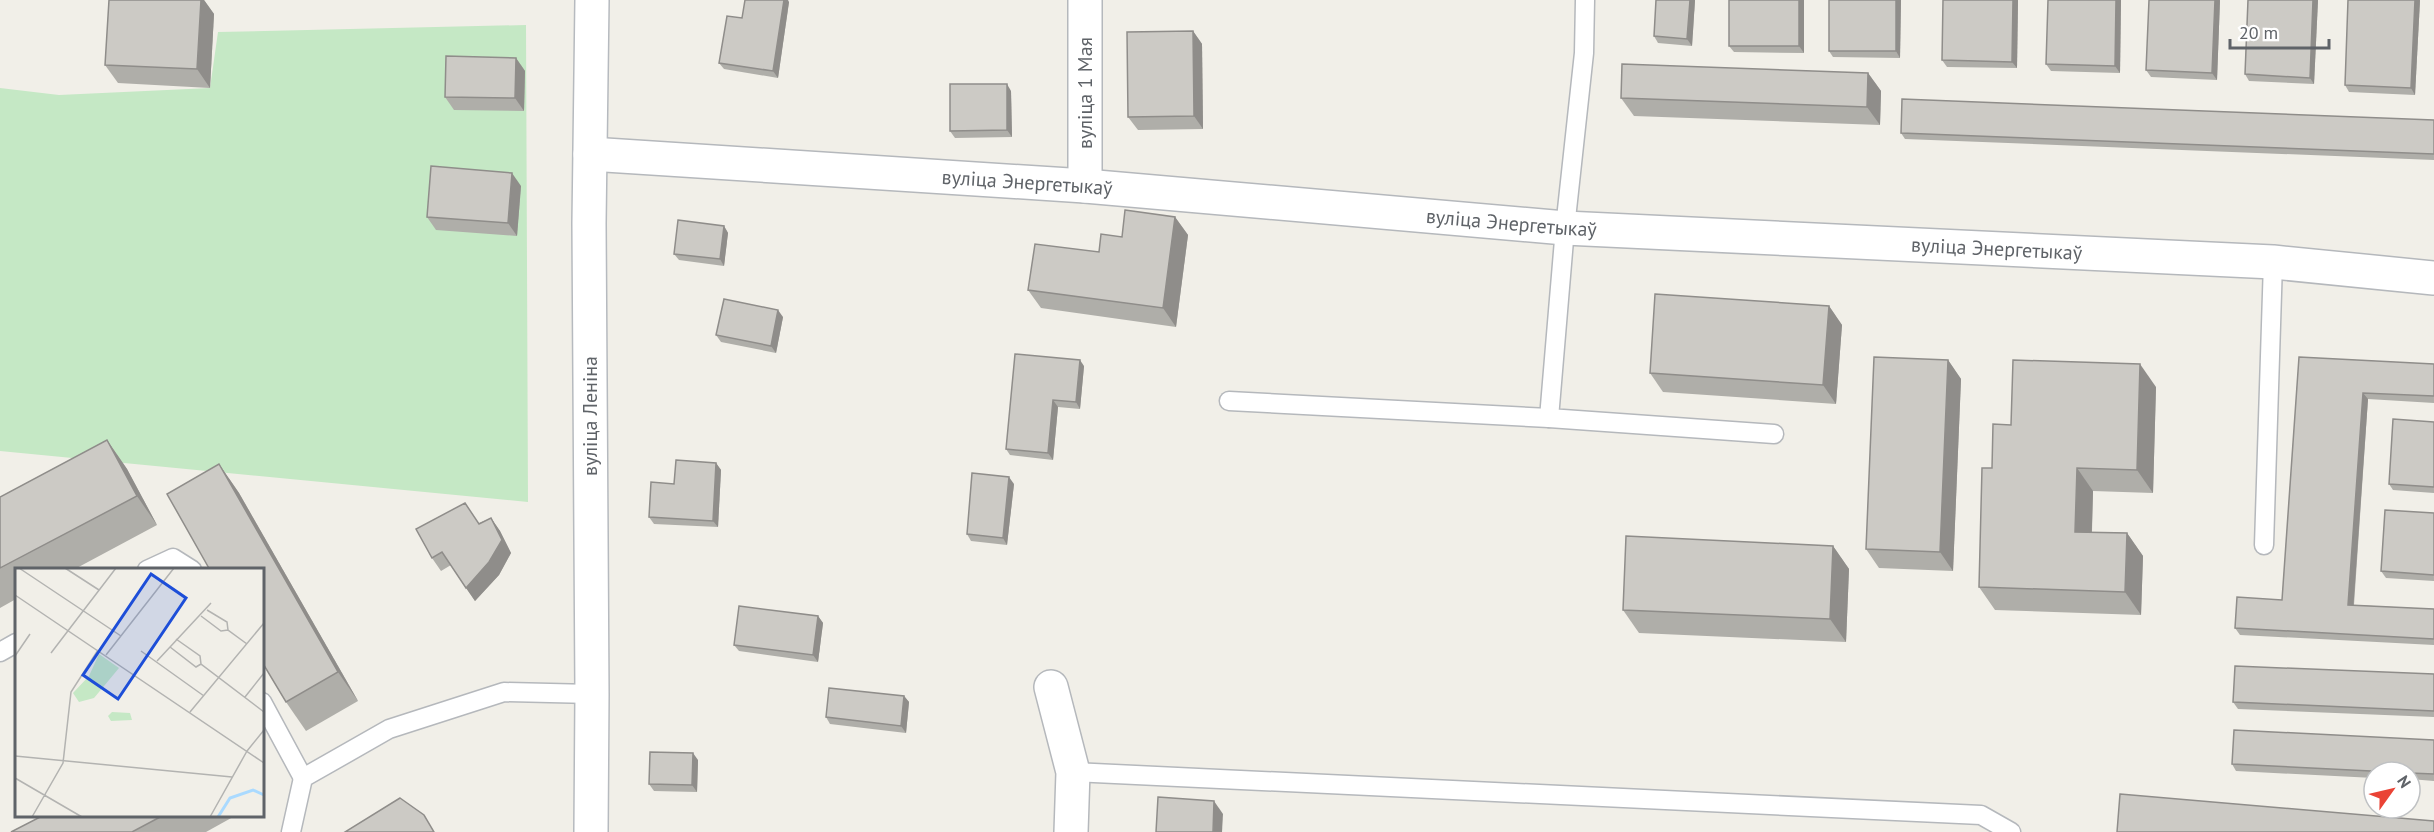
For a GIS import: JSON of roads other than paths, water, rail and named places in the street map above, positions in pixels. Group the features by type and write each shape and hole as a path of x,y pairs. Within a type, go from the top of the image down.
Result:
{"street":[{"name":"вуліца Леніна","path":"591,832 590,153 592,0"},
{"name":"вуліца 1 Мая","path":"1085,0 1085,186"},
{"name":"вуліца Энергетыкаў","path":"590,153 1085,186 1565,228 2273,262 2434,278"},
{"path":"1051,687 1073,771 1071,832"}],"lane":[{"path":"1550,418 1565,228 1584,53 1585,0"},
{"path":"2264,545 2273,262"},
{"path":"1229,401 1550,418 1774,434"},
{"path":"151,568 173,558 189,568"},
{"path":"0,652 15,644"},
{"path":"303,778 389,729 504,692 592,694"},
{"path":"264,706 303,778 291,832"},
{"path":"1073,771 1981,815 2011,832"}]}
